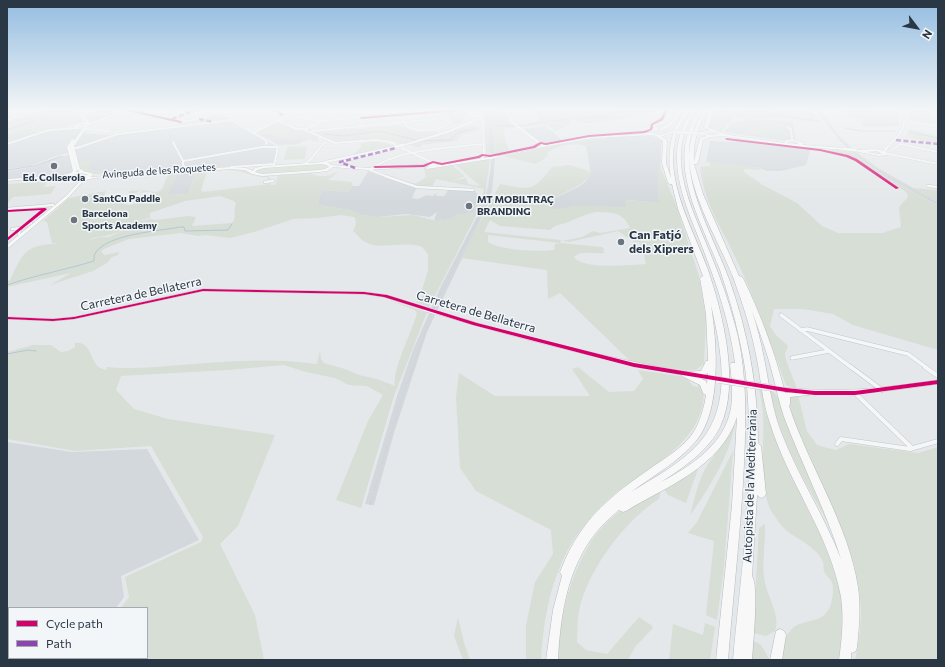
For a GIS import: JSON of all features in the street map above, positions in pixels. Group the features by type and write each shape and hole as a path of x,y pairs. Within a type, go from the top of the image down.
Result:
{"highway":[{"path":"665,140 664,167 668,180 678,198"},
{"path":"560,602 572,566 587,537 596,525 623,502 695,452 711,436 720,419 725,394 723,354 713,297 672,178 671,153 675,140"},
{"name":"Autopista de la Mediterrània","path":"680,140 678,154 679,168 690,209 730,321 740,375 741,420 735,529 722,660"},
{"name":"Autopista de la Mediterrània","path":"687,140 686,156 687,170 694,195 724,272 741,328 750,371 754,422 748,556 738,660"},
{"path":"693,140 692,163 697,185 726,252 758,344 772,421 785,452 819,516 838,563 848,609 848,638 845,660"},
{"path":"697,185 697,154 701,140"},
{"path":"726,252 750,300 778,379 787,388 805,393"},
{"path":"699,254 710,315 713,382"},
{"path":"572,566 596,531 610,517 698,463 723,438 731,424 735,400 730,321"},
{"path":"552,660 566,568 575,547 584,532 618,497 673,457 693,439 702,424 715,375 714,352 711,339"},
{"path":"685,374 704,373 711,351"},
{"path":"685,374 703,383 707,389 708,398"},
{"path":"778,379 776,389 806,462 835,525 850,574 855,604 855,620 848,660"},
{"path":"788,416 786,396 805,393"},
{"path":"754,422 761,494"},
{"path":"746,660 750,602 748,556"},
{"path":"776,660 780,635"}],"street":[{"path":"7,144 19,140"},
{"path":"69,146 74,140"},
{"path":"67,177 75,171 72,154 73,147 78,140"},
{"path":"69,146 79,147 101,140"},
{"path":"261,140 265,144 272,145"},
{"path":"319,140 324,142 342,143 369,140"},
{"path":"319,140 324,142"},
{"path":"318,148 319,140"},
{"path":"372,140 386,141 414,153 435,166 469,161"},
{"path":"355,168 344,166 340,162 418,140"},
{"path":"483,140 487,157"},
{"path":"535,140 543,146"},
{"path":"444,165 454,165 575,140"},
{"path":"762,140 861,151 887,148"},
{"path":"795,140 798,143"},
{"path":"885,153 887,148 896,140"},
{"path":"173,142 183,164 188,168"},
{"path":"304,164 311,161 318,148 324,142"},
{"path":"173,169 183,164 265,144 278,147 274,165"},
{"path":"371,169 380,163 414,153 483,144"},
{"path":"891,152 900,144 938,152"},
{"path":"69,146 79,170 90,176"},
{"path":"73,147 84,146"},
{"path":"72,154 84,146"},
{"path":"322,163 395,147"},
{"path":"326,170 331,162 336,160 395,147"},
{"path":"498,156 534,148"},
{"path":"876,150 885,153"},
{"path":"870,151 877,155 891,152 938,164"},
{"path":"322,163 371,169 454,165 487,157"},
{"path":"311,161 316,163"},
{"name":"Avinguda de les Roquetes","path":"232,167 322,163"},
{"name":"Avinguda de les Roquetes","path":"232,167 257,168 274,165"},
{"path":"7,181 220,169 232,167"},
{"name":"Avinguda de les Roquetes","path":"232,167 246,169 253,173 262,175 326,170"},
{"path":"67,177 73,181 82,180 90,176 156,170 211,168"},
{"name":"Avinguda de les Roquetes","path":"90,176 211,168 220,169"},
{"path":"253,173 257,168"},
{"path":"326,170 355,168"},
{"path":"371,169 372,172 417,187 473,190"},
{"path":"7,181 67,177 83,172"},
{"path":"7,247 66,198 82,180"},
{"path":"7,244 70,190 74,183 73,181"},
{"path":"265,182 273,181"},
{"path":"928,186 938,187"},
{"path":"7,210 53,206"},
{"path":"12,229 17,229 31,224"},
{"path":"17,229 20,230 19,234"},
{"name":"Carretera de Bellaterra","path":"7,318 68,319 183,293 213,289 368,293 385,296 475,324 634,365 685,374 713,382 805,393 855,393 938,382"},
{"path":"781,315 882,390"},
{"path":"800,330 807,329 908,354 938,376"},
{"path":"792,358 829,351"},
{"path":"855,393 912,448"},
{"path":"837,444 840,439 900,448 912,448 938,441"}],"shaded area":[{"path":"7,140 266,140 279,148 274,164 94,174 81,172 68,175 7,180 7,171 34,167 52,159 68,155 67,153 30,166 7,169"},
{"path":"270,140 305,140 298,144 278,145"},
{"path":"302,140 307,140 299,144 288,145 303,141"},
{"path":"331,140 373,140 335,142"},
{"path":"388,140 418,140 402,145"},
{"path":"423,140 458,140 422,145 419,148 410,144"},
{"path":"485,140 490,140 491,155 486,153"},
{"path":"489,140 494,140 495,160 492,191 487,206 427,332 394,433 374,505 365,504 397,396 413,350 441,286 478,215 487,191 491,166"},
{"path":"494,140 506,140 509,150 495,154"},
{"path":"538,140 563,141 542,143"},
{"path":"582,140 585,140 587,147 578,144 561,146 547,153 548,156 536,164 504,156"},
{"path":"585,140 662,140 660,168 658,171 659,203 626,200 627,206 625,207 556,210 550,208 548,205 553,199 578,187 585,182 591,174"},
{"path":"734,140 743,140 811,148 806,165 781,171 767,171 760,168 706,162 710,141 735,142"},
{"path":"840,140 843,140 856,152 878,168 938,202 938,205 884,176 861,160"},
{"path":"920,140 938,140 938,144"},
{"path":"382,142 395,146 353,155 361,147 361,143"},
{"path":"307,146 305,159 284,160 287,147"},
{"path":"829,151 850,151 884,176 938,205 938,350 853,325 833,314 803,309 774,309 770,326 776,335 788,346 785,354 786,360 797,389 786,385 749,288 737,260 711,209 702,182 700,167 710,166 710,162 760,168 761,170 745,169 744,172 763,185 797,203 822,226 838,233 882,233 901,227 899,207 908,197 906,192 853,158"},
{"path":"490,158 485,198 429,307 415,302 419,301 425,293 422,290 428,270 428,254 422,247 415,245 371,245 363,241 353,231 356,224 354,217 341,215 293,219 230,238 205,235 198,236 181,233 129,239 104,249 101,252 105,255 119,252 118,255 112,257 107,263 93,271 50,285 71,273 7,287 7,281 10,280 23,255 33,248 61,243 52,243 47,222 43,221 69,198 106,191 103,198 128,196 129,191 150,190 145,191 157,192 162,189 169,172 228,169 246,171 257,176 269,176 271,185 275,185 278,175 311,173 318,176 324,176 337,172 328,180 352,182 352,186 348,192 321,190 318,205 350,210 363,215 378,217 413,215 437,221 451,219 456,215 473,213 479,196 482,196 484,189 436,179 432,187 409,184 417,183 426,177 424,168 452,165 465,176 452,181 466,178 468,184 480,186 456,165","holes":["232,170 267,177 269,184 203,192 201,190 207,172","196,171 188,194 168,195 178,172","139,191 143,191 138,194 143,192 152,192 134,204 130,205 122,202 124,199","220,196 234,201 236,204 235,216 232,223 192,226 196,217 189,216 155,220 151,219 140,221 109,237 100,237 88,240 114,233 139,221 150,218 150,213 185,201"]},
{"path":"91,160 88,169 95,171 170,168 96,173 81,170 78,162"},
{"path":"322,163 327,164 329,167 323,170 264,175 255,173 256,170 263,167"},
{"path":"570,165 591,172 591,174 581,184 558,196 548,205 553,209 557,209 574,206 625,207 627,206 625,200 659,203 658,171 660,166 675,202 699,276 706,319 704,364 696,370 683,371 630,361 560,293 548,299 547,270 461,258 500,184 525,188 530,187 540,181 552,167","holes":["592,213 612,213 624,218 630,228 600,233 593,231 582,237 562,241 569,242 618,231 634,242 639,242 643,252 631,253 644,255 646,264 619,266 587,264 574,257 581,253 604,253 603,250 605,250 602,247 560,243 561,240 484,232 490,220 500,226 550,230 556,226","488,235 560,243 555,244 554,250 539,251 510,249 493,245 488,242"]},
{"path":"196,171 188,194 167,195 178,172"},
{"path":"368,171 417,187 412,198 418,199 427,195 433,196 435,194 437,194 436,196 444,196 449,189 475,191 479,196 473,213 456,215 451,219 437,221 434,220 437,212 430,217 406,214 378,217 362,215 350,210 318,205 321,190 348,192 352,186 359,186"},
{"path":"47,182 44,187 56,186 51,194 13,197 7,204 7,184"},
{"path":"912,188 938,190 938,202"},
{"path":"388,300 427,312 394,396 361,508 336,500 368,421 383,395 367,386 349,385 335,378 306,372 284,365 228,370 121,376 116,390 134,409 168,419 275,435 238,526 220,544 255,615 264,660 119,660 118,659 148,659 148,607 122,607 129,597 125,577 201,542 203,537 151,446 75,451 7,439 7,352 33,345 51,345 61,352 68,351 75,347 75,343 80,343 86,347 98,366 107,370 106,367 144,368 249,361 290,361 317,364 320,351 321,359 324,363 395,386 396,370 417,313 415,310"},
{"path":"578,367 609,392 634,391 643,379 638,370 686,377 693,386 698,387 698,382 702,386 704,395 703,404 698,420 689,434 678,446 666,457 611,497 596,511 579,532 567,552 554,582 544,628 541,660 526,660 526,625 535,582 553,554 551,530 476,491 460,468 456,397 459,373 495,396 590,396 572,369"},
{"path":"759,388 762,389 765,410 782,454 834,560 844,609 841,660 781,660 783,645 790,631 796,626 822,617 827,612 831,604 833,584 824,571 823,562 816,552 784,528 773,514 768,503 763,478 763,412"},
{"path":"770,390 776,394 778,398 790,431 832,531 795,463 787,445 774,409"},
{"path":"798,395 807,431 817,445 836,450 849,444 918,453 938,447 938,660 855,660 860,632 861,615 860,594 856,573 844,534 794,422 789,399 790,397"},
{"path":"733,423 735,424 732,437 723,460 711,483 690,516 704,471"},
{"path":"7,442 72,452 147,449 199,540 121,576 124,597 117,607 8,607 8,659 112,660 7,660"},
{"path":"733,451 724,567 717,620 706,615 714,541 688,533 697,522"},
{"path":"696,467 698,469 686,503 668,495 664,489 661,490 659,499 633,520 609,548 590,580 583,596 578,615 577,642 586,650 607,654 639,617 653,628 635,647 628,660 558,660 561,624 570,586 586,550 596,535 607,522 627,506"},
{"path":"765,524 764,576 776,620 775,631 766,636 753,633 759,528"},
{"path":"458,617 464,643 470,660 463,660 454,636"},
{"path":"705,623 715,627 710,660 669,660 673,624 703,635"},
{"path":"752,640 761,645 770,660 751,660"}],"waterway":[{"path":"419,141 447,140"},
{"path":"7,170 34,166 62,156"},
{"path":"7,285 94,261 95,253 102,246 123,237 180,227 184,227 185,231 228,230 232,224"},
{"path":"7,354 28,350 36,351"}],"tunnel":[{"path":"62,178 68,177 66,177"}],"railway":[{"path":"371,501 400,403 433,310 487,199 493,175 491,140"},
{"path":"842,140 848,148"},
{"path":"851,151 893,180 938,204"},
{"path":"370,505 372,500"}],"marked path":[{"path":"897,140 938,144"},
{"path":"355,168 340,162 396,148"}],"cycle path":[{"path":"375,167 424,166 433,162 442,164 479,157 482,155 490,156 534,147 540,143 546,144 567,140"},
{"path":"737,140 820,150 847,156 856,160 897,188"},
{"path":"7,211 45,209 7,240"},
{"path":"7,318 53,320 74,318 203,290 364,293 385,296 475,324 634,365 786,390 815,393 855,393 938,382"}],"place":[{"name":"Ed. Collserola","path":"54,166"},
{"name":"SantCu Paddle","path":"85,199"},
{"name":"MT MOBILTRAÇ BRANDING","path":"469,206"},
{"name":"Barcelona Sports Academy","path":"74,220"},
{"name":"Can Fatjó dels Xiprers","path":"621,242"}]}
